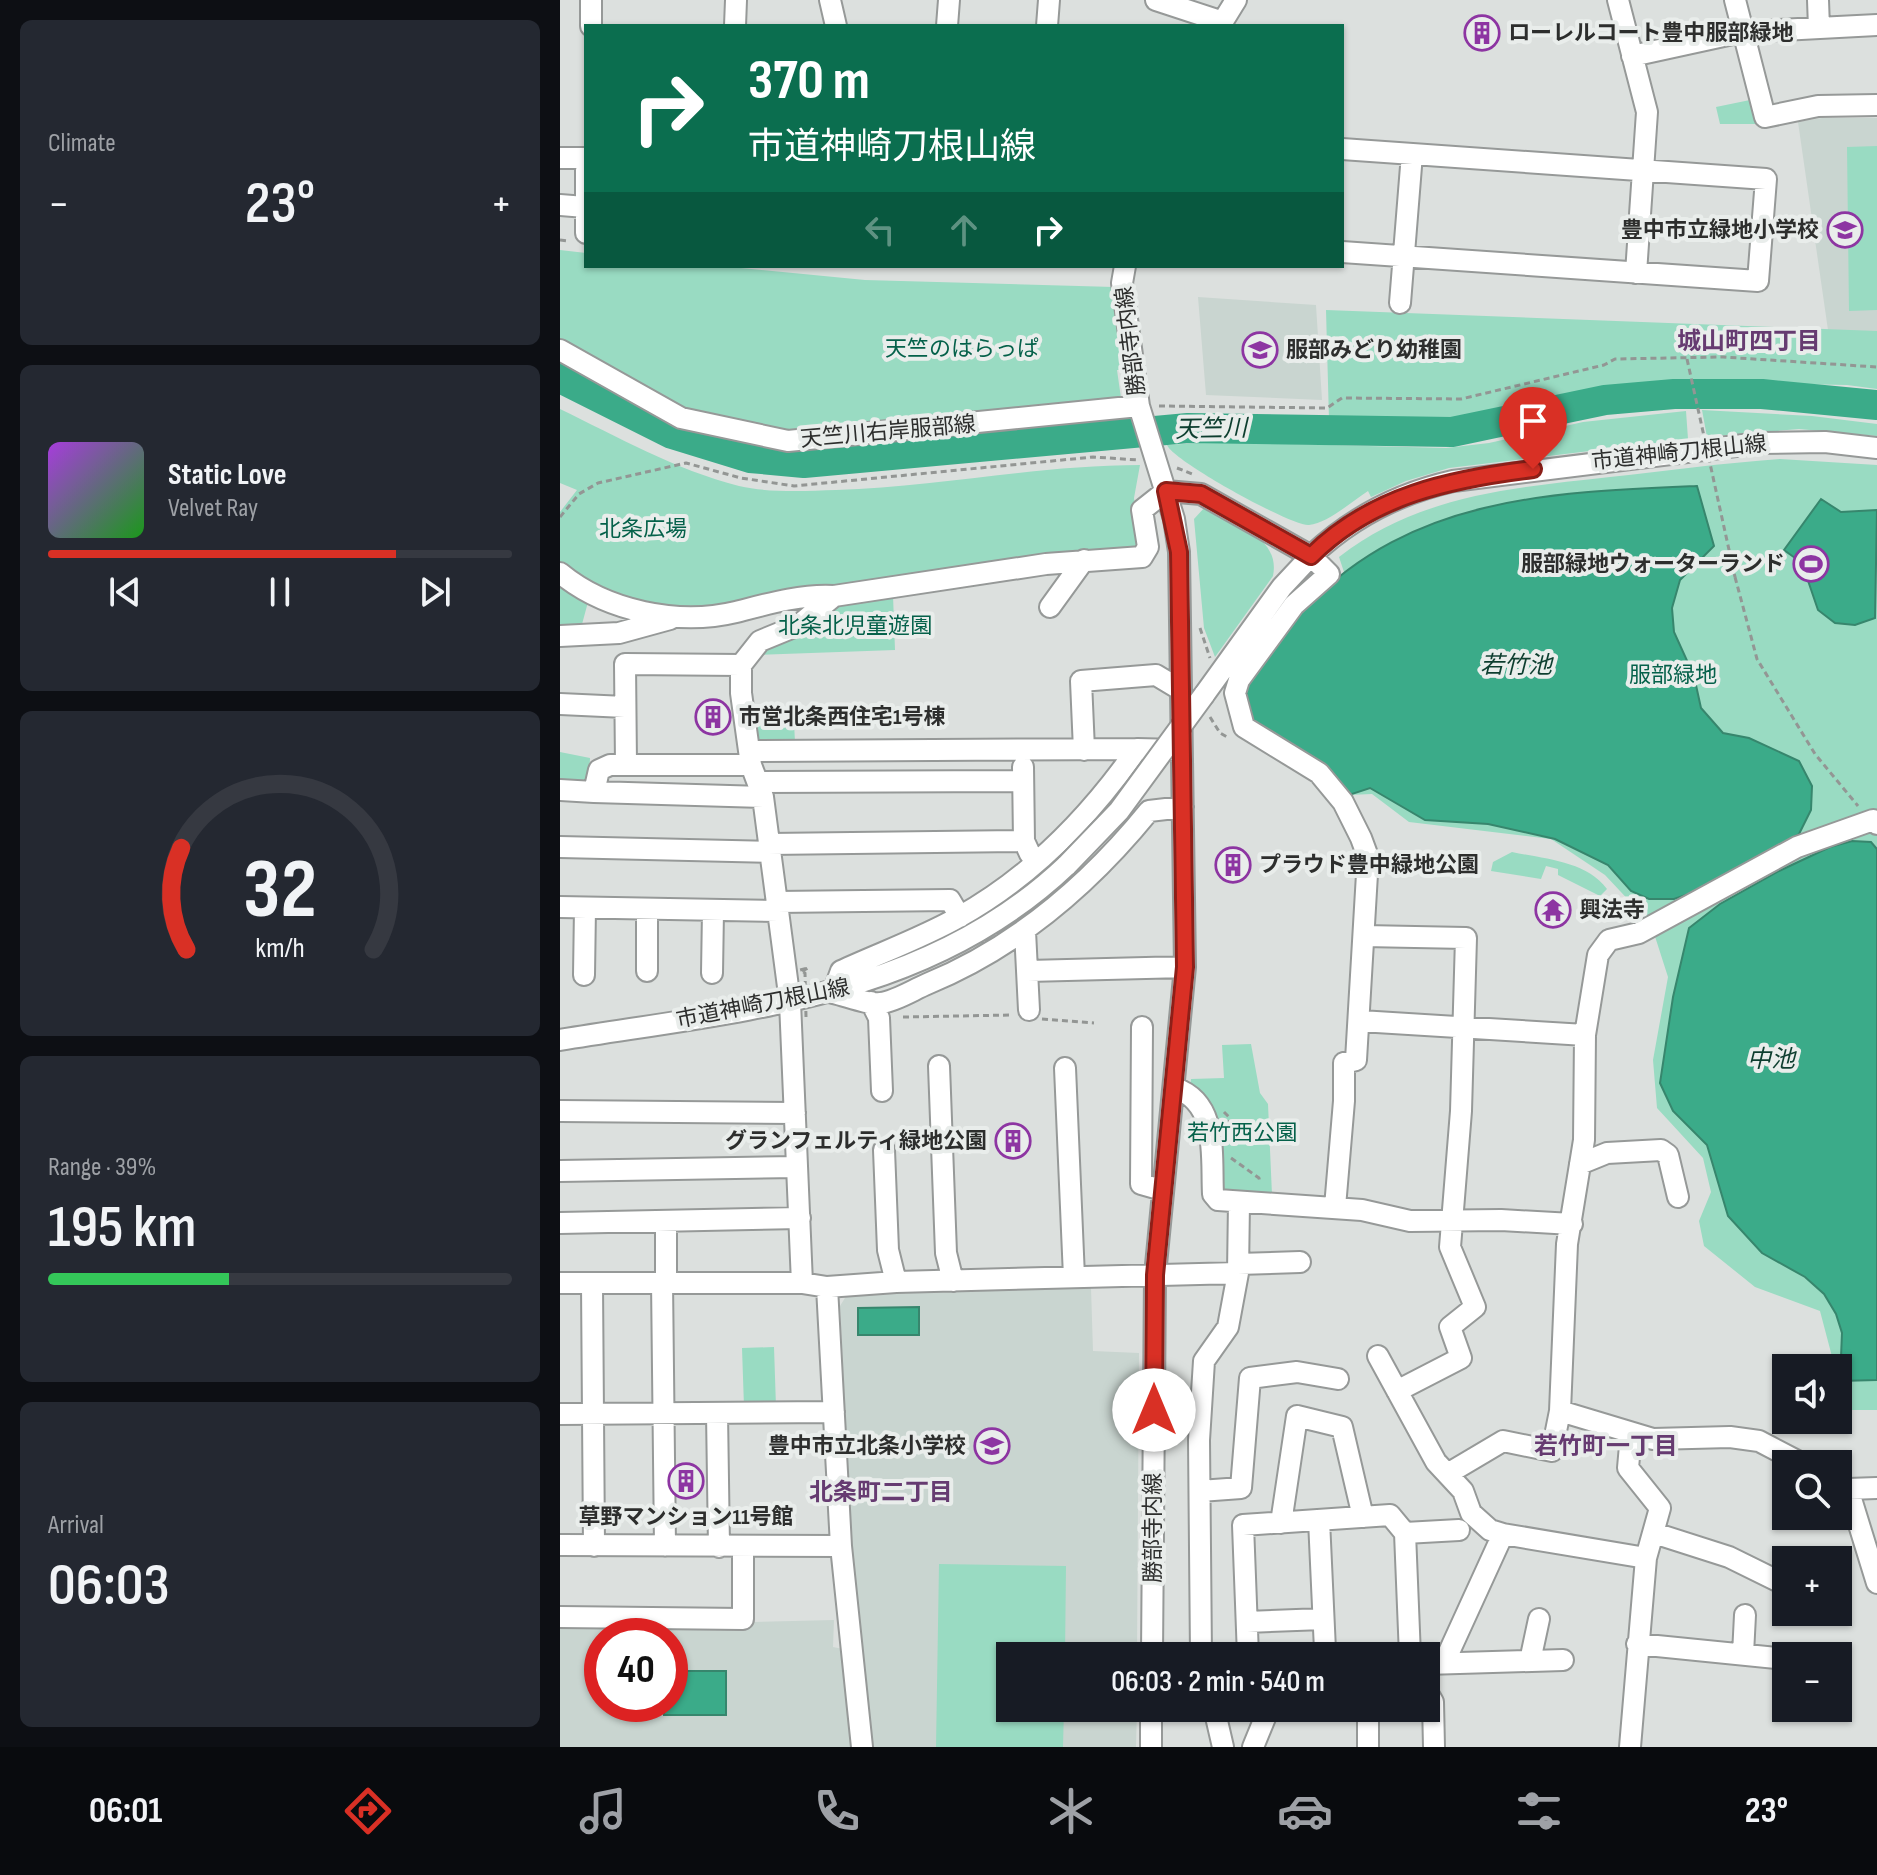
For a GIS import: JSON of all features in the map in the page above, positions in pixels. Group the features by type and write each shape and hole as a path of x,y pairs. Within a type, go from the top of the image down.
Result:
{"street":[{"path":"591,0 591,24"},
{"path":"735,24 736,0"},
{"path":"830,0 836,24"},
{"path":"947,24 949,0"},
{"path":"1047,24 1049,0"},
{"path":"1156,0 1222,24 1236,0"},
{"path":"1618,0 1647,112 1636,273"},
{"path":"1735,0 1765,117 1818,106 1877,105"},
{"path":"1818,0 1819,28"},
{"path":"1632,56 1742,32 1877,25"},
{"path":"1344,149 1766,179 1758,281 1344,252"},
{"path":"1400,303 1412,154"},
{"path":"560,158 584,158"},
{"path":"560,205 584,207"},
{"name":"勝部寺内線","path":"1125,268 1122,283 1146,453 1166,491 1179,552 1185,967 1155,1275 1152,1642"},
{"name":"天竺川右岸服部線","path":"560,350 681,418 788,441 1140,411"},
{"name":"市道神崎刀根山線","path":"560,1040 833,993 882,978 952,946 1010,911 1067,865 1119,811 1282,587 1311,556 1348,526 1409,493 1453,481 1760,443 1825,442 1877,448"},
{"path":"560,636 619,633 678,617 734,612 816,595 834,596 1084,560 1142,557 1148,547 1142,510 1166,491 1201,494 1311,556 1329,574 1294,605 1239,680 1235,693 1244,727 1319,773 1343,802 1368,857 1360,1021 1356,1060 1344,1063 1335,1207"},
{"path":"1050,607 1084,560"},
{"path":"560,573 583,592 626,606 678,617"},
{"path":"802,1283 790,1002 770,848 741,693 741,665 760,641 799,625 834,596"},
{"path":"734,612 749,625 760,641"},
{"path":"626,764 625,664 741,665"},
{"path":"1084,750 1081,681 1156,675 1181,690"},
{"path":"560,704 625,707"},
{"path":"875,1010 833,993 841,971 960,917 1034,864 1107,791 1137,749"},
{"path":"560,790 594,792 756,774 1024,751 1182,750"},
{"path":"1024,751 1024,841 1034,864"},
{"path":"594,792 599,770 626,764 756,774 1023,781"},
{"path":"882,1091 875,1010 881,1004 957,972 1025,931 1064,901 1114,853 1149,811 1183,807"},
{"path":"1449,1473 1503,1441 1552,1451 1560,1411 1567,1244 1580,1164 1585,1035 1598,955 1609,940 1639,933 1797,847 1875,822"},
{"path":"560,847 770,848 1024,841"},
{"path":"560,907 713,911 950,900 960,917"},
{"path":"584,975 585,908"},
{"path":"647,909 647,971"},
{"path":"712,973 713,911"},
{"path":"1025,931 1028,1015"},
{"path":"1364,936 1466,938 1461,1111 1450,1247 1475,1307 1450,1327 1461,1358 1397,1391"},
{"path":"1028,971 1185,967"},
{"path":"1360,1021 1585,1035"},
{"path":"1142,1027 1141,1184 1162,1190"},
{"path":"944,1077 951,1179 946,1253 953,1281"},
{"path":"1070,1078 1077,1187 1074,1277"},
{"path":"1175,1088 1186,1091 1208,1118 1213,1194 1218,1200 1335,1207 1410,1221 1450,1219 1572,1224"},
{"path":"560,1111 795,1113"},
{"path":"884,1150 888,1250 896,1282"},
{"path":"1580,1164 1607,1153 1661,1150 1668,1155 1678,1197"},
{"path":"560,1171 797,1167"},
{"path":"1201,1642 1200,1491 1204,1361 1228,1327 1238,1269 1239,1202"},
{"path":"560,1223 800,1218"},
{"path":"665,1546 666,1222"},
{"path":"560,1283 802,1283 827,1287 896,1282 1155,1275 1300,1262"},
{"path":"592,1284 594,1546"},
{"path":"827,1287 841,1546 862,1747"},
{"path":"1378,1356 1436,1462 1463,1491 1471,1513 1490,1530 1646,1558"},
{"path":"1200,1491 1241,1488 1250,1378 1297,1372 1338,1379"},
{"path":"1560,1411 1653,1439 1730,1437 1759,1441 1776,1450"},
{"path":"560,1414 834,1412"},
{"path":"717,1413 719,1547"},
{"path":"1281,1523 1297,1416 1342,1427 1363,1517"},
{"path":"1630,1747 1646,1558 1660,1508 1628,1468 1631,1434"},
{"path":"1852,1487 1877,1488"},
{"path":"1852,1512 1877,1583"},
{"path":"1248,1642 1243,1525 1390,1515 1405,1533 1409,1642"},
{"path":"1319,1520 1324,1642"},
{"path":"1405,1533 1459,1530"},
{"path":"1654,1533 1729,1557 1772,1578"},
{"path":"1440,1654 1503,1534"},
{"path":"560,1545 841,1546"},
{"path":"560,1617 743,1619 743,1547"},
{"path":"1743,1654 1745,1615"},
{"path":"1247,1622 1323,1619"},
{"path":"1530,1661 1539,1619"},
{"path":"1637,1644 1772,1657"},
{"path":"1440,1664 1563,1660"},
{"path":"1151,1722 1151,1747"},
{"path":"1217,1722 1223,1747"},
{"path":"1253,1747 1263,1722"},
{"path":"1368,1722 1368,1747"},
{"path":"1433,1722 1434,1747"}],"path":[{"path":"1140,411 1216,404 1327,408 1342,398 1461,399 1604,365 1615,359 1819,361 1877,367"},
{"path":"1687,359 1735,577 1757,659 1815,754 1846,794 1875,822"},
{"path":"560,517 579,494 598,483 686,463 741,478 794,486 1146,453"},
{"path":"1169,465 1203,478"},
{"path":"806,1017 805,973 800,970 808,968"},
{"path":"875,1010 1028,1015 1094,1023"},
{"path":"1200,1105 1212,1098 1229,1117 1231,1158 1259,1178 1260,1203"}],"shaded area":[{"name":"豊中市立緑地小学校","path":"1822,118 1877,118 1877,338 1829,337 1798,122"},
{"name":"服部みどり幼稚園","path":"1198,297 1316,305 1322,400 1206,395"},
{"name":"豊中市立北条小学校","path":"1091,1288 1093,1351 1139,1353 1137,1642 996,1642 996,1722 1137,1722 1136,1747 873,1747 851,1538 840,1306 848,1293"},
{"path":"834,1620 833,1647 843,1649 852,1747 560,1747 560,1627 584,1626 584,1722 688,1722 688,1624"}],"green space":[{"path":"1750,100 1756,124 1720,124 1716,107"},
{"path":"1877,146 1877,310 1849,311 1847,147"},
{"name":"天竺のはらっぱ","path":"560,250 584,253 584,268 741,268 865,280 1114,287 1124,370 1117,370 1121,398 784,434 684,407 560,341"},
{"path":"1326,310 1877,331 1877,389 1847,385 1687,382 1616,387 1465,418 1329,420"},
{"name":"北条広場","path":"560,409 693,471 739,486 763,490 874,488 1064,468 1140,465 1134,498 1140,544 1134,551 727,608 639,604 600,591 560,567 560,512 577,490 560,483"},
{"path":"1702,410 1812,416 1877,424 1877,436 1799,429 1707,437"},
{"path":"1686,411 1688,439 1449,468 1406,481 1371,497 1368,491 1332,516 1309,525 1281,516 1234,492 1189,465 1167,445 1216,442 1446,448 1489,443 1583,422"},
{"name":"服部緑地","path":"1780,459 1877,465 1877,1410 1852,1410 1852,1354 1831,1354 1820,1311 1755,1287 1704,1246 1699,1221 1711,1192 1703,1158 1657,1108 1653,1060 1668,977 1651,924 1605,875 1551,839 1409,822 1372,794 1349,795 1321,594 1344,572 1339,557 1401,520 1468,498 1538,485"},
{"path":"1205,507 1252,533 1270,551 1274,562 1273,576 1215,657 1204,628 1194,519"},
{"path":"560,579 588,602 581,628 560,626"},
{"name":"北条北児童遊園","path":"893,595 895,650 756,655 842,602"},
{"path":"794,723 795,742 762,742 754,736 752,724"},
{"path":"560,752 590,758 589,780 582,786 560,786"},
{"path":"1512,852 1576,867 1588,872 1607,889 1600,896 1558,875 1558,869 1546,866 1541,879 1491,871 1493,862"},
{"name":"若竹西公園","path":"1251,1044 1260,1093 1268,1104 1272,1195 1224,1196 1190,1087 1191,1079 1224,1078 1222,1045"},
{"path":"774,1347 776,1407 744,1407 742,1348"},
{"path":"939,1564 1066,1566 1065,1642 996,1642 996,1722 1064,1722 1063,1747 936,1747"}],"water":[{"name":"若竹池","path":"1697,486 1714,546 1680,580 1672,608 1674,632 1694,676 1701,708 1723,733 1749,738 1799,761 1812,786 1811,810 1799,834 1698,891 1674,899 1649,899 1631,891 1608,865 1555,839 1488,824 1425,820 1370,788 1349,795 1254,724 1245,688 1283,635 1308,605 1349,569 1393,541 1440,521 1489,507 1591,492"},
{"path":"1821,499 1841,512 1877,510 1875,618 1855,625 1835,623 1818,610 1802,563 1784,550"},
{"name":"中池","path":"1852,841 1871,842 1877,849 1877,1380 1852,1381 1852,1354 1841,1354 1842,1333 1836,1314 1824,1294 1805,1277 1762,1253 1728,1216 1707,1145 1673,1111 1660,1083 1673,997 1689,928 1720,904 1830,847"},
{"path":"919,1307 919,1335 858,1335 858,1308"},
{"path":"688,1671 726,1671 726,1715 688,1715"}],"waterway":[{"name":"天竺川","path":"560,378 672,434 750,458 804,463 1188,428 1452,432 1605,400 1674,394 1762,394 1877,405"}],"place":[{"name":"ローレルコート豊中服部緑地","path":"1482,33"},
{"name":"豊中市立緑地小学校","path":"1845,230"},
{"name":"服部みどり幼稚園","path":"1260,350"},
{"name":"服部緑地ウォーターランド","path":"1811,564"},
{"name":"市営北条西住宅1号棟","path":"713,717"},
{"name":"プラウド豊中緑地公園","path":"1233,865"},
{"name":"興法寺","path":"1553,910"},
{"name":"グランフェルティ緑地公園","path":"1013,1141"},
{"name":"豊中市立北条小学校","path":"992,1446"},
{"name":"草野マンション11号館","path":"686,1481"}],"district":[{"name":"城山町四丁目","path":"1749,341"},
{"name":"若竹町一丁目","path":"1606,1446"},
{"name":"北条町二丁目","path":"881,1492"}],"route":[{"path":"1154,1410 1155,1275 1185,967 1179,552 1166,491 1188,490 1201,494 1311,556 1366,514 1409,493 1453,481 1533,469"}]}
